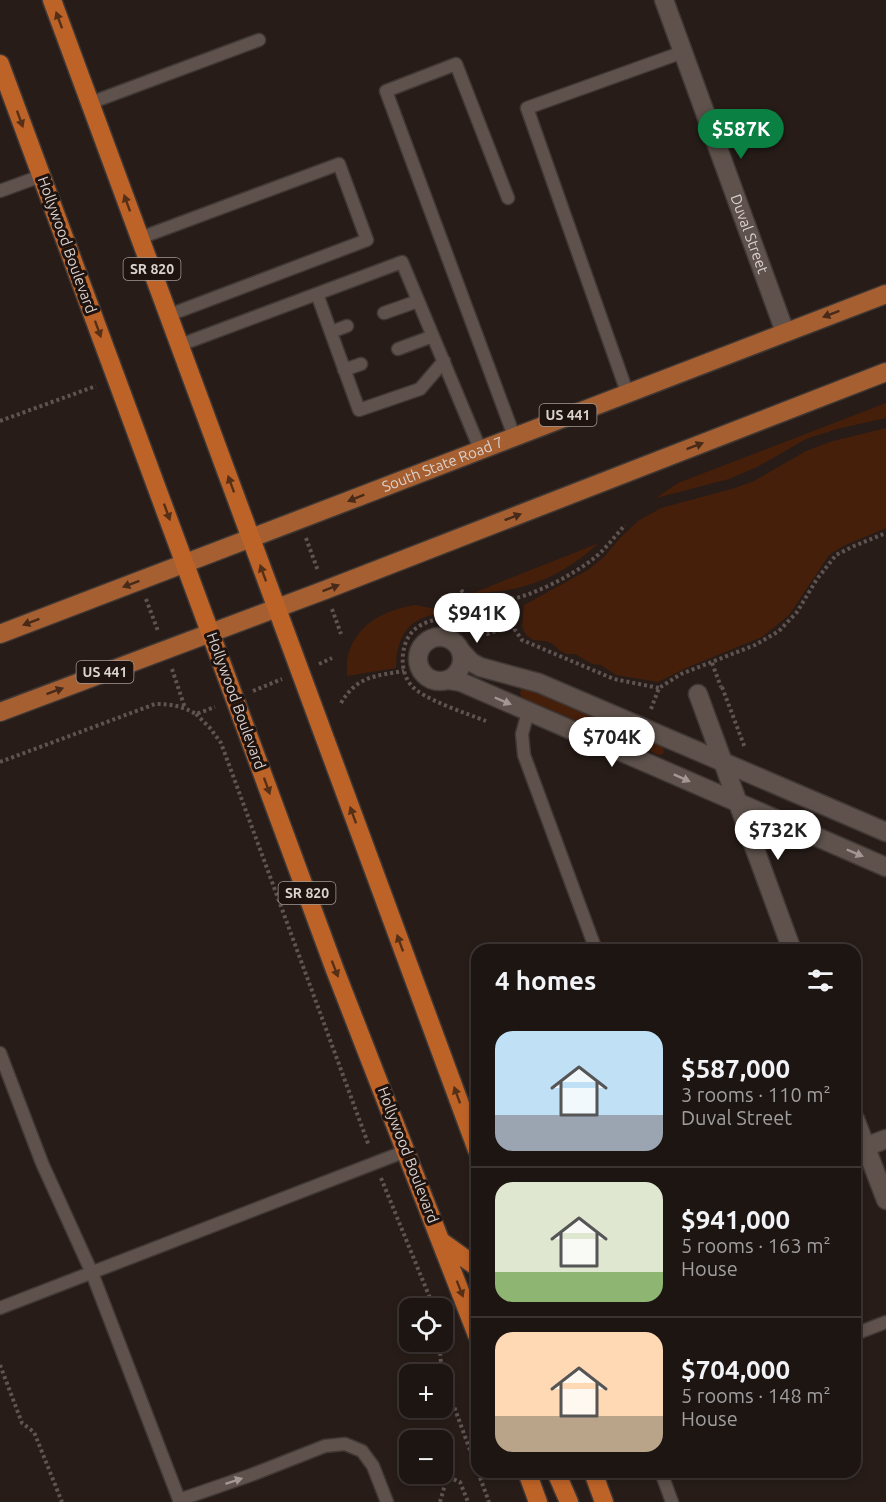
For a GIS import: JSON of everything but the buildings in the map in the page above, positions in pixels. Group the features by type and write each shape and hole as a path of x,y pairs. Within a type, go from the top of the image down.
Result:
{"highway":[{"name":"SR 820","path":"52,0 471,1134"},
{"name":"Hollywood Boulevard","path":"0,64 335,970 471,1319"},
{"path":"442,1242 471,1263"},
{"path":"529,1478 538,1502"},
{"path":"559,1478 569,1502"},
{"path":"595,1478 604,1502"}],"main road":[{"name":"South State Road 7","path":"0,634 886,294"},
{"name":"US 441","path":"0,712 276,609 886,372"}],"street":[{"name":"Duval Street","path":"664,0 784,332"},
{"path":"886,832 539,683 480,668 471,663 449,639 441,637 432,639 425,643 420,651 418,659 420,668 432,680 461,682 886,867"},
{"path":"449,680 461,668 460,651"},
{"path":"698,694 790,944"},
{"path":"861,1149 886,1139"},
{"path":"861,1151 886,1200"}],"lane":[{"path":"90,103 259,40"},
{"path":"627,392 527,108 683,52"},
{"path":"508,198 456,64 386,91 513,436"},
{"path":"140,238 339,164 368,240 169,315"},
{"path":"0,191 41,176"},
{"path":"180,345 402,262 480,449"},
{"path":"317,294 359,410 420,389 444,361"},
{"path":"384,313 418,301"},
{"path":"330,332 347,326"},
{"path":"398,349 433,336"},
{"path":"344,370 361,364"},
{"path":"528,712 522,734 524,755 594,944"},
{"path":"0,1053 42,1163 92,1273 179,1501 325,1446 345,1444 362,1451 368,1458 387,1502"},
{"path":"0,1308 406,1151"},
{"path":"861,1332 886,1322"},
{"path":"663,1478 672,1502"}],"path":[{"path":"0,421 117,378"},
{"path":"461,590 466,596 482,601 511,599 563,580 595,558 625,525"},
{"path":"643,727 659,688 681,674 755,645 778,631 797,612 817,579 836,555 886,533"},
{"path":"444,595 450,608 451,619"},
{"path":"511,599 515,630 522,640 614,679 659,688"},
{"path":"470,626 482,601"},
{"path":"196,714 332,658"},
{"path":"341,703 350,688 366,678 404,671"},
{"path":"722,687 745,749"},
{"path":"0,762 155,704 172,704 185,708 196,714 210,728 221,743 375,1163 430,1298"},
{"path":"0,1365 22,1424 34,1432 62,1502"},
{"path":"453,1403 471,1451"},
{"path":"481,1478 489,1502"},
{"path":"440,1502 446,1482 453,1479 460,1482 468,1502"}],"shaded area":[{"path":"886,403 886,418 837,429 806,439 757,467 729,479 656,498 678,483"},
{"path":"886,428 886,528 843,546 829,555 789,615 762,637 658,682 616,675 601,665 592,664 575,654 566,654 553,644 533,640 526,635 522,626 524,605 588,570 605,556 638,521 661,508 754,481 806,451 833,441"},
{"path":"599,543 570,565 540,581 509,590 473,593"},
{"path":"415,605 442,610 441,614 420,619 406,630 399,647 396,668 347,676 348,655 359,633 384,614"},
{"path":"526,688 661,745 664,750 663,754 659,755 523,698 520,694 521,689"}]}
